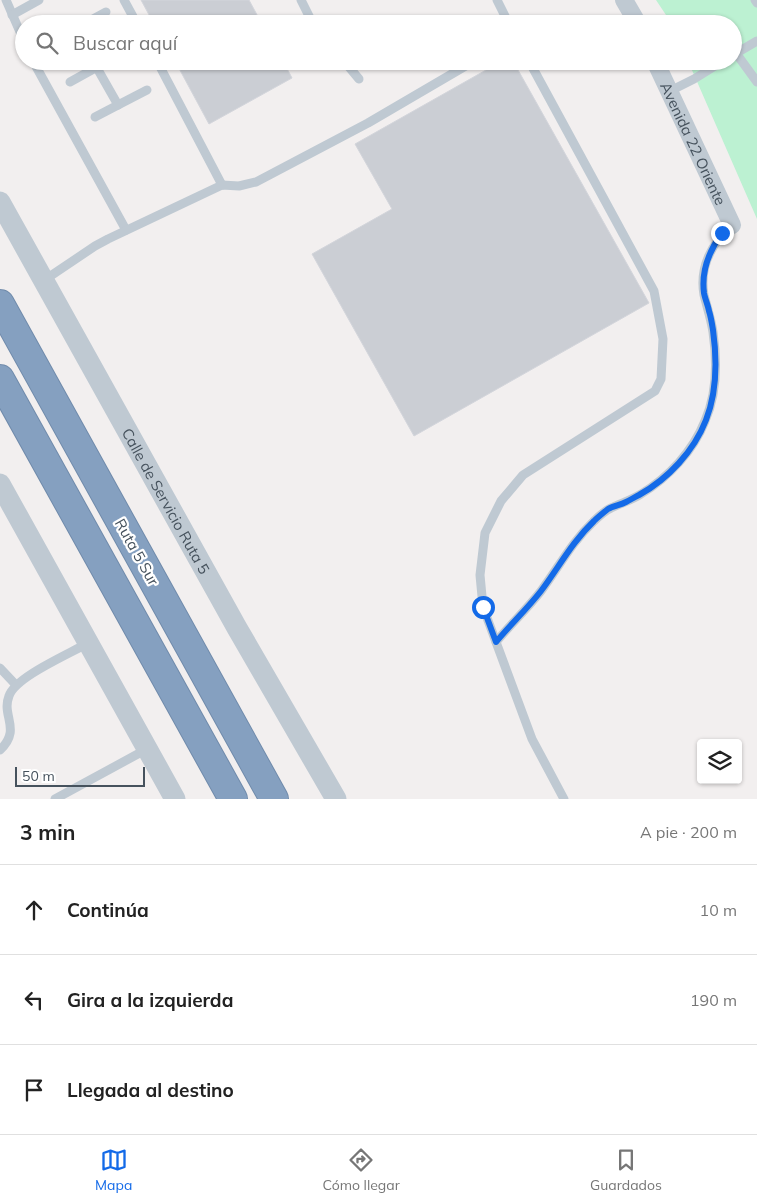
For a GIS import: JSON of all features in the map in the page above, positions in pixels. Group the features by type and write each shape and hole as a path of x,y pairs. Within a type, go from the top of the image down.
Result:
{"highway":[{"name":"Ruta 5 Sur","path":"0,304 274,799"},
{"path":"0,379 233,799"}],"street":[{"path":"624,0 633,15"},
{"name":"Avenida 22 Oriente","path":"660,70 732,225"},
{"name":"Calle de Servicio Ruta 5","path":"0,202 237,628 336,799"},
{"path":"0,484 175,799"}],"lane":[{"path":"6,0 15,22"},
{"path":"12,15 38,0"},
{"path":"124,0 132,15"},
{"path":"301,0 308,15"},
{"path":"497,0 504,15"},
{"path":"100,15 106,12"},
{"path":"742,48 757,41"},
{"path":"742,62 757,82"},
{"path":"38,70 126,230"},
{"path":"70,82 87,70"},
{"path":"98,70 118,105"},
{"path":"161,70 222,185"},
{"path":"352,70 359,79"},
{"path":"44,281 95,246 126,230 222,185 240,186 256,182 368,123 459,70"},
{"path":"535,70 654,291 663,339 661,379 655,391 523,475 501,502 485,533 480,575 483,607 532,739 564,799"},
{"path":"670,91 708,70"},
{"path":"95,117 147,90"},
{"path":"496,642 541,590 580,535 609,508 642,494 669,473 691,448 699,434 711,405 715,370 713,330 704,292 705,267 709,255 722,233 732,225"},
{"path":"0,750 8,740 10,733 7,701 9,694 16,685 35,672 88,643"},
{"path":"0,668 16,685"},
{"path":"55,799 147,749"}],"green space":[{"path":"656,0 757,0 757,219 692,70 742,70 742,15 666,15"}],"building":[{"path":"141,0 249,0 257,15 149,15"},
{"path":"180,70 288,70 292,78 209,124"},
{"path":"486,70 518,70 649,303 414,436 312,254 392,209 355,144"}],"route":[{"path":"483,607 496,642 526,609 568,550 594,521 609,508 642,494 656,484 669,473 691,448 711,405 715,350 703,280 709,255 722,233"}]}
